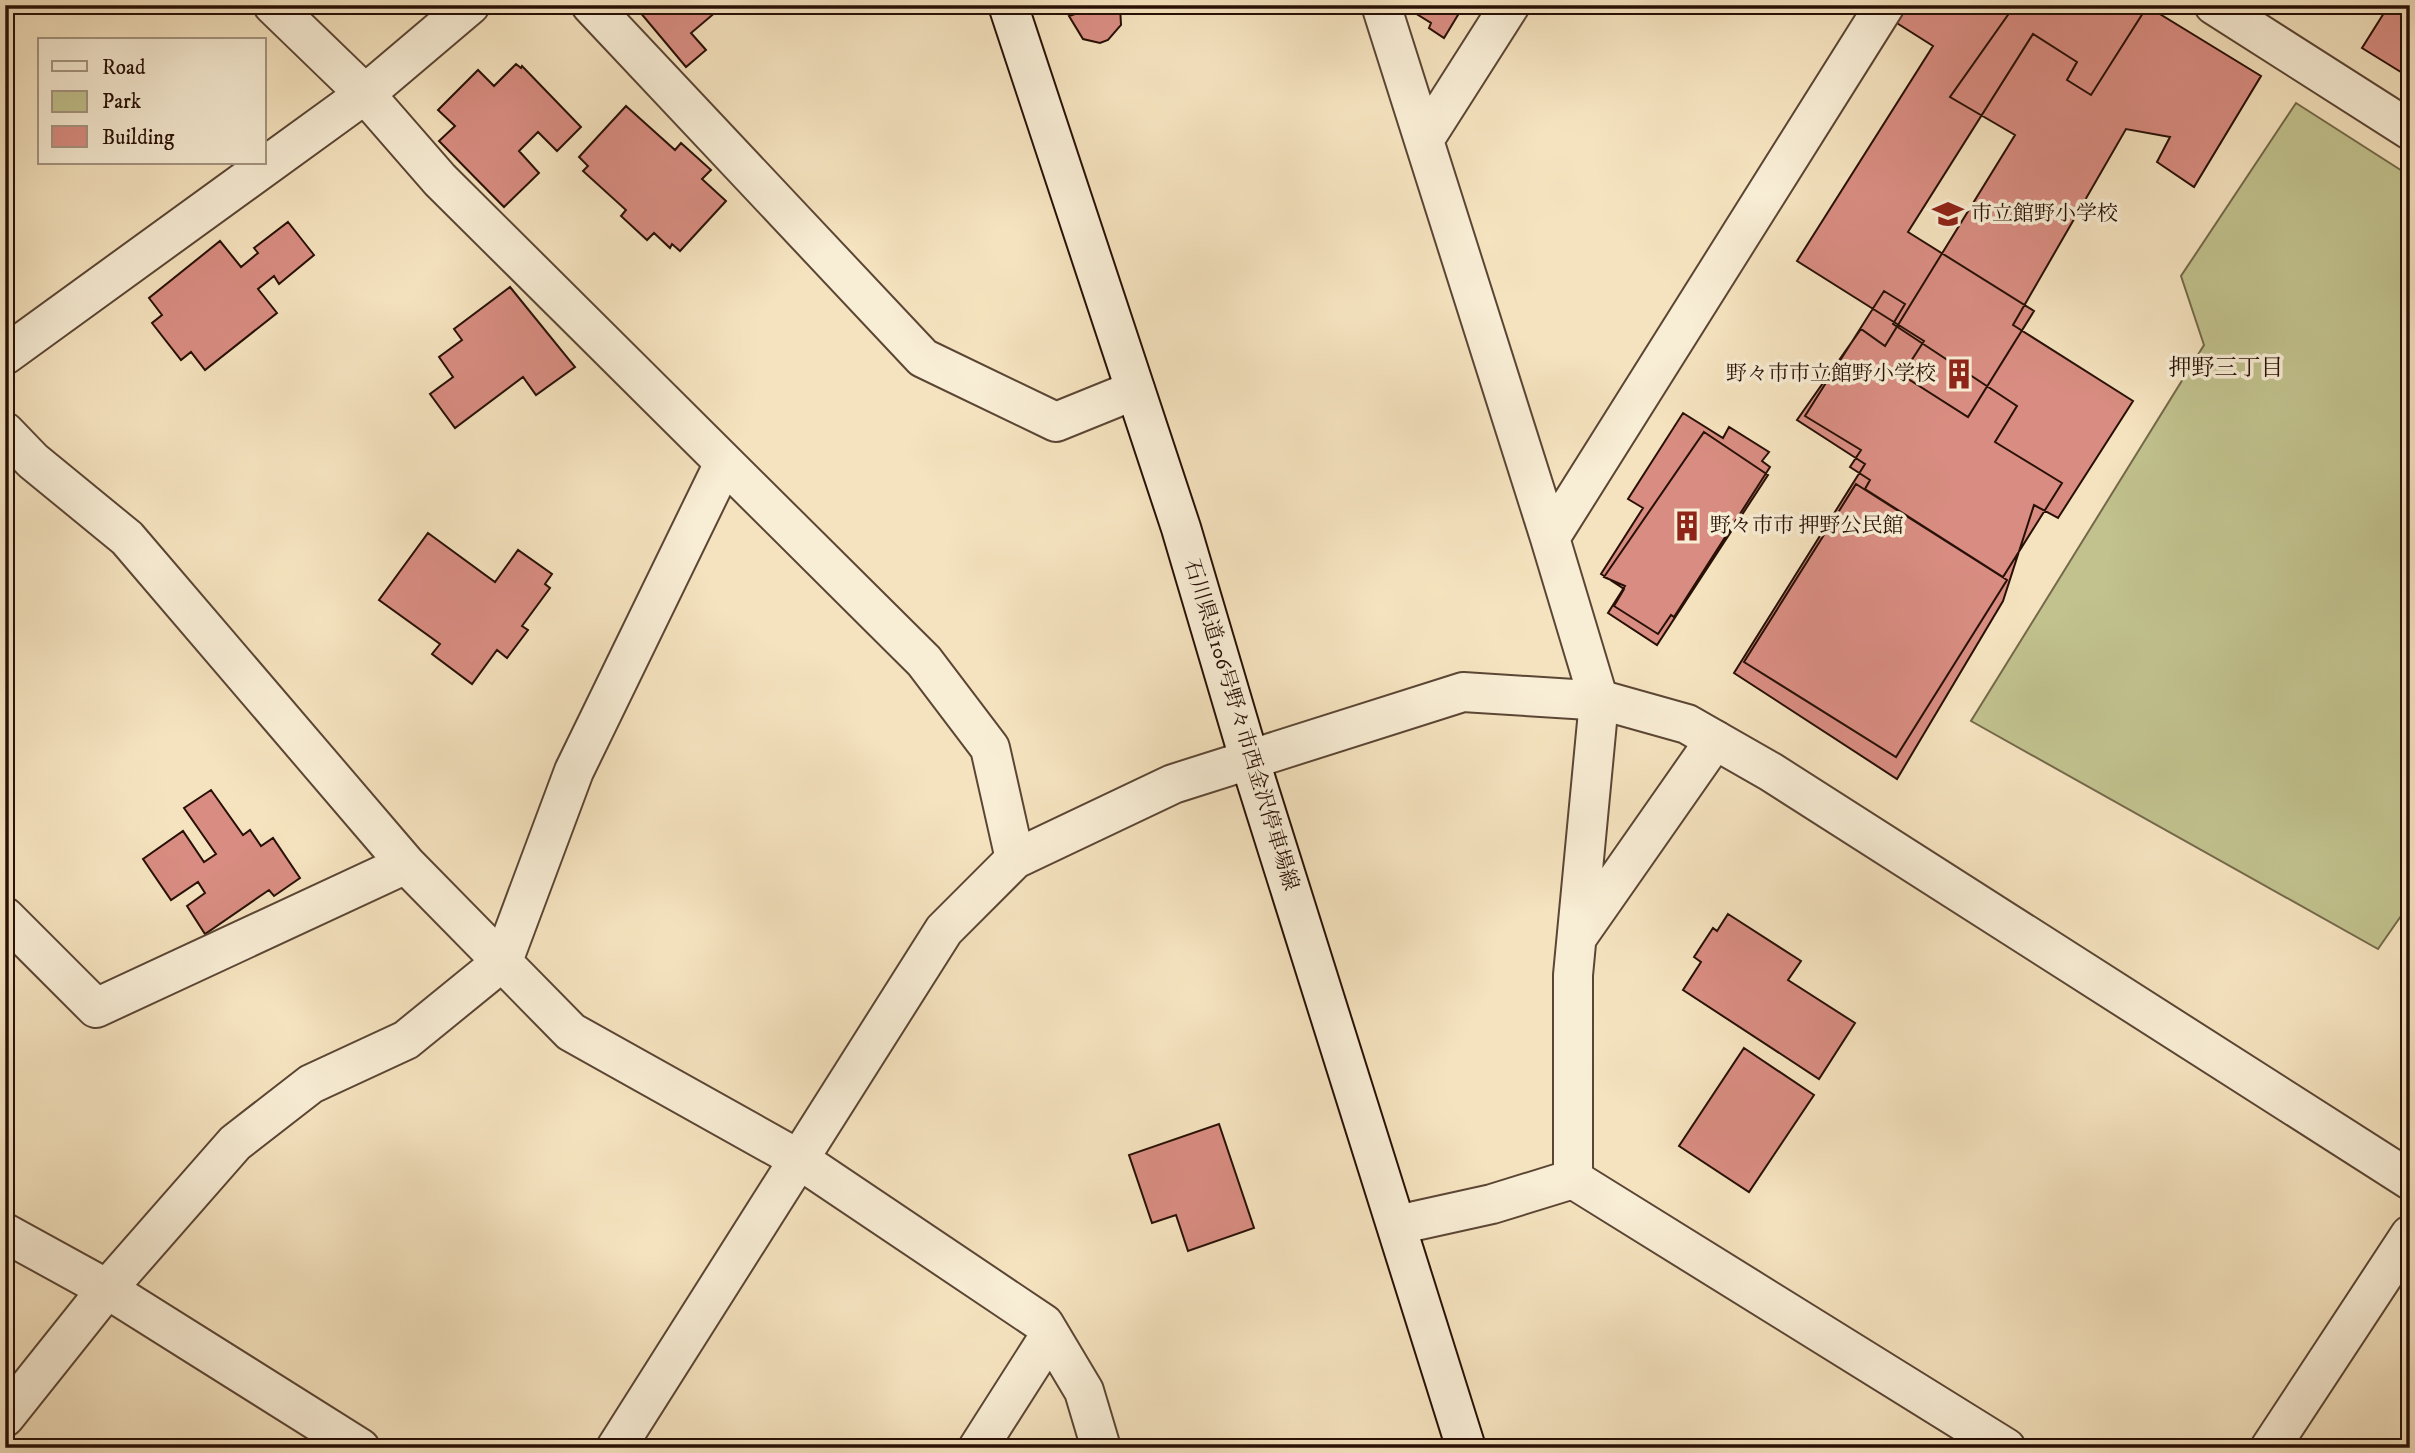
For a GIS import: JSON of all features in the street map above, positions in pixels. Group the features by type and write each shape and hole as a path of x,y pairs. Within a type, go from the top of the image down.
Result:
{"street":[{"path":"273,5 365,94 440,180 924,661 990,748 1015,859"},
{"path":"5,355 365,94 470,5"},
{"path":"592,5 923,358 1056,422 1135,390"},
{"name":"石川県道106号野々市西金沢停車場線","path":"1008,5 1181,528 1249,758 1466,1448"},
{"path":"1381,5 1599,701 1573,975 1573,1179"},
{"path":"1424,140 1510,5"},
{"path":"1550,538 1885,5"},
{"path":"2214,5 2410,130"},
{"path":"5,432 33,461 127,538 406,864 571,1032 800,1160 1044,1324 1084,1391 1101,1448"},
{"path":"5,1417 107,1289 235,1143 311,1084 406,1040 503,961 574,771 724,463"},
{"path":"616,1448 944,930 1015,859 1173,784 1463,692 1599,701 1687,724 2038,941 2410,1181"},
{"path":"1577,937 1715,740"},
{"path":"5,917 96,1009 406,864"},
{"path":"1396,1225 1492,1204 1573,1179 2006,1448"},
{"path":"5,1233 107,1289 360,1448"},
{"path":"2270,1448 2410,1235"},
{"path":"978,1448 1051,1335"}],"green space":[{"path":"2296,103 2410,176 2410,903 2378,949 1971,721 2204,345 2181,276"}],"building":[{"path":"634,5 724,5 691,33 706,50 686,67"},
{"path":"1073,5 1120,5 1121,25 1108,40 1100,43 1083,39 1069,16 1075,14"},
{"path":"1413,5 1464,5 1444,38 1429,28 1431,23 1410,10"},
{"path":"1901,5 2131,5 2143,13 2091,95 2067,80 2077,62 2033,34 1908,232 2034,311 1968,417 1902,375 1924,341 1797,261 1933,46 1892,20"},
{"name":"野々市市立館野小学校","path":"2015,5 2145,5 2261,76 2194,187 2157,162 2170,137 2126,129 2013,325 2133,401 2058,518 2034,505 2003,601 1897,779 1734,673 1865,464 1797,420 1861,329 1885,346 2015,135 1950,97"},
{"path":"2389,5 2410,5 2410,65 2404,74 2362,48"},
{"path":"516,64 521,68 522,66 581,127 557,151 538,132 519,151 539,173 504,207 439,141 455,126 438,110 478,70 494,86"},
{"path":"626,106 675,150 681,143 711,170 702,179 726,201 680,251 672,244 670,248 654,233 647,240 621,216 626,210 583,171 588,166 579,157"},
{"path":"288,222 314,255 279,284 274,276 258,289 277,313 205,370 191,352 181,360 152,323 162,315 149,298 220,241 241,267 258,253 254,248"},
{"path":"510,287 575,367 536,395 523,377 455,428 430,394 453,377 439,357 462,340 454,329"},
{"path":"1884,291 1905,304 1893,324 2017,406 1995,442 2062,483 2003,577 1865,489 1870,480 1850,467 1861,450 1805,416"},
{"name":"野々市市 押野公民館","path":"1683,413 1723,438 1729,427 1769,452 1762,461 1770,467 1674,617 1671,615 1658,634 1614,606 1624,589 1601,574 1643,508 1628,499"},
{"name":"野々市市 押野公民館","path":"1704,432 1768,475 1657,645 1608,613 1625,586 1604,577"},
{"path":"1856,484 2007,580 1896,757 1744,662"},
{"path":"428,533 495,582 518,550 552,574 545,584 550,588 522,626 528,630 507,658 497,650 472,684 432,654 440,644 379,600"},
{"path":"211,790 243,835 250,830 261,846 273,838 300,878 274,896 269,890 205,934 187,906 205,893 198,882 171,900 143,859 183,831 204,862 216,854 184,808"},
{"path":"1728,914 1801,961 1788,980 1855,1023 1819,1079 1683,990 1701,962 1694,957 1713,928 1717,931"},
{"path":"1744,1048 1814,1095 1749,1192 1679,1146"},
{"path":"1219,1124 1254,1228 1188,1251 1176,1215 1152,1223 1129,1155"}],"place":[{"name":"市立館野小学校","path":"1948,214"},
{"name":"野々市市立館野小学校","path":"1959,374"},
{"name":"野々市市 押野公民館","path":"1687,526"}],"district":[{"name":"押野三丁目","path":"2226,368"}]}
